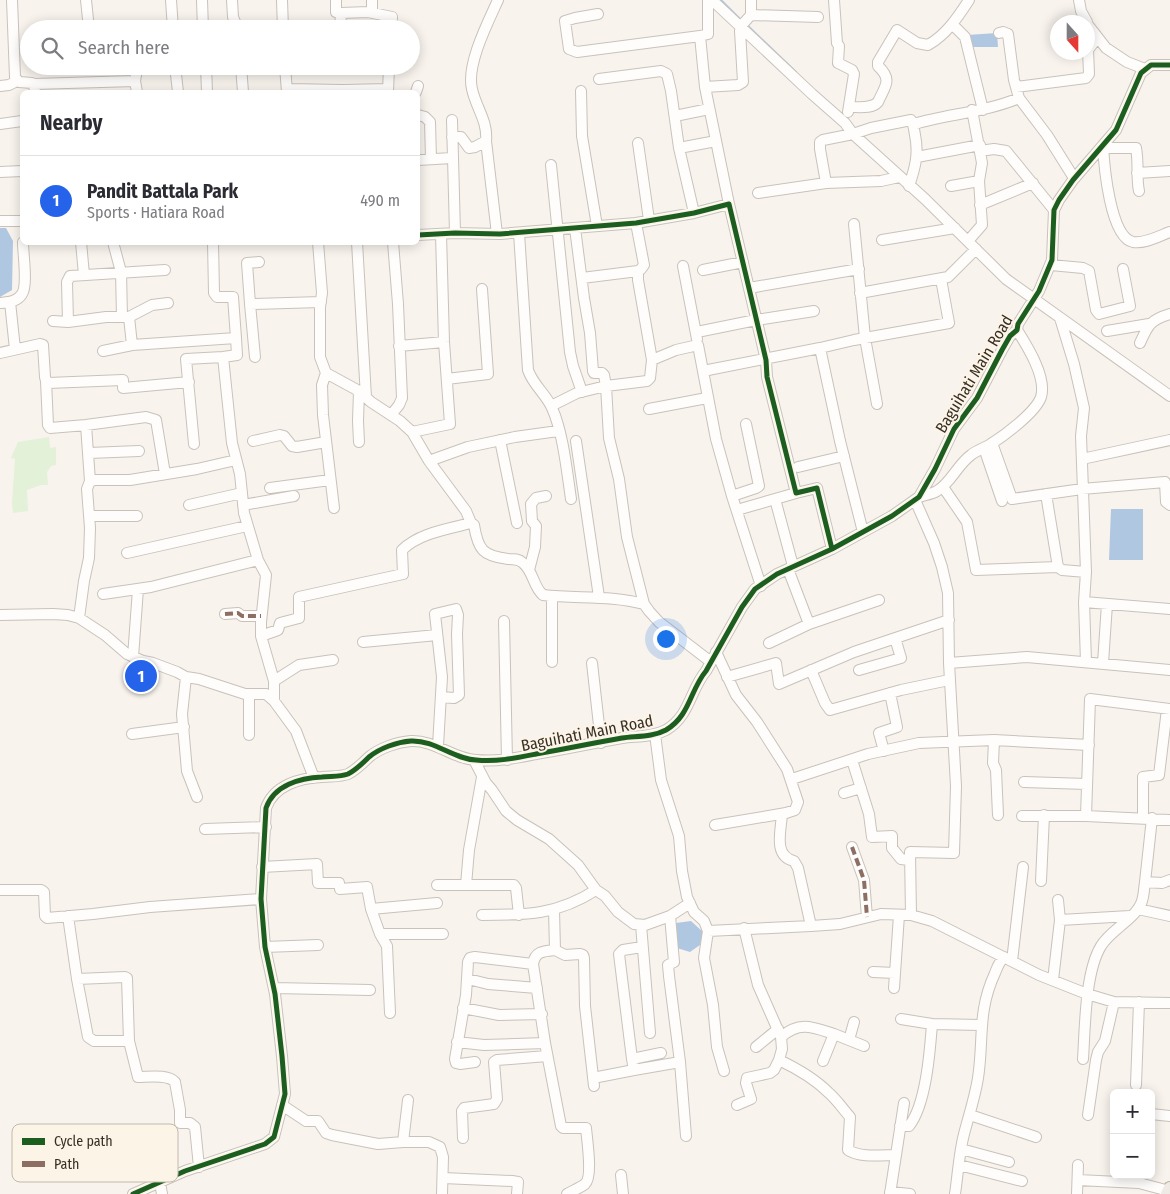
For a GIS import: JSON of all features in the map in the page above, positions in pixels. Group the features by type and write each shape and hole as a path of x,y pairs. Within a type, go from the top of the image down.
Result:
{"street":[{"path":"12,0 15,77 17,81"},
{"path":"86,0 88,20"},
{"path":"171,0 172,20"},
{"path":"202,0 203,20"},
{"path":"232,0 234,20"},
{"path":"282,0 283,20"},
{"path":"336,0 336,12 372,13 392,17 392,20"},
{"path":"372,0 372,13"},
{"path":"497,234 486,141 487,132 472,89 471,78 481,37 498,0"},
{"path":"598,14 565,21 569,49 577,52 708,34 708,0"},
{"path":"712,0 745,22 812,94 845,122 899,177 969,240 1006,278 1033,299 1169,393"},
{"path":"706,88 744,82 745,22 751,0"},
{"path":"834,0 837,43 839,46 838,63 852,70 854,74 850,107 845,122"},
{"path":"850,107 872,107 877,105 887,79 885,72 878,66 878,62 897,30 917,42 928,45 952,24 969,0"},
{"path":"1079,0 1083,15"},
{"path":"340,13 340,20"},
{"path":"745,22 818,17"},
{"path":"952,24 965,37 984,110"},
{"path":"999,32 1008,34 1012,68 1020,98 1074,178"},
{"path":"1095,35 1106,48 1120,58 1145,69 1151,65 1170,65"},
{"path":"700,36 709,109 714,124 729,204 766,360 767,378 796,493"},
{"path":"1016,86 1086,78 1089,74 1088,50 1097,38"},
{"name":"Baguihati Main Road","path":"178,1179 198,1167 265,1144 274,1137 285,1094 274,988 265,946 261,899 266,808 274,794 288,784 314,778 349,774 375,753 392,745 412,741 438,746 474,760 508,760 655,734 667,729 682,717 690,703 698,680 711,662 746,600 755,589 790,568 832,549 892,516 917,498 935,469 954,429 977,398 1010,336 1017,330 1018,324 1039,291 1051,265 1054,210 1074,178 1116,130 1141,73 1145,69"},
{"path":"599,78 665,72 668,78 679,148 694,213"},
{"path":"136,75 137,90"},
{"path":"177,75 178,90"},
{"path":"206,75 207,90"},
{"path":"242,75 243,90"},
{"path":"286,75 288,90"},
{"path":"388,90 389,75"},
{"path":"0,86 9,85 17,81 35,88 135,81"},
{"path":"581,91 583,144 597,226"},
{"path":"914,124 972,110 984,110 1008,104 1020,98"},
{"path":"674,116 709,109"},
{"path":"969,240 982,225 979,181 982,163 972,110"},
{"path":"420,116 425,117 430,122 432,159"},
{"path":"452,120 455,233"},
{"path":"826,183 820,142 842,135 911,120 914,124 918,149 910,186"},
{"path":"0,124 20,121"},
{"path":"452,137 461,137 469,148 486,141"},
{"path":"679,148 716,141"},
{"path":"638,143 649,220"},
{"path":"1139,191 1136,148 1109,148 1103,146 1109,194 1115,218 1122,234 1128,241 1135,243 1170,232"},
{"path":"917,157 980,148 1006,151 1054,210"},
{"path":"420,160 452,158"},
{"path":"551,165 570,352 582,392"},
{"path":"0,172 20,171"},
{"path":"1138,172 1170,171"},
{"path":"758,193 826,183 881,181 899,177"},
{"path":"951,186 979,181"},
{"path":"980,205 1033,183"},
{"path":"420,235 520,233 636,223 694,213 729,204"},
{"path":"0,221 20,221"},
{"path":"582,278 642,270 644,265 636,223"},
{"path":"854,224 865,338 877,404"},
{"path":"575,228 590,333 593,371 594,373 602,372 604,375 609,438 619,478 628,537 644,604 648,612 659,622 711,662"},
{"path":"882,240 955,228"},
{"path":"520,233 528,370 531,378 551,406 558,431 571,499"},
{"path":"412,432 450,424 444,342 441,234"},
{"path":"16,349 5,302 21,296 24,288 23,245"},
{"path":"81,245 84,275"},
{"path":"114,245 121,272 125,317 132,345"},
{"path":"214,245 214,293 217,297 321,302"},
{"path":"318,245 322,292 320,357 326,373 322,385 322,415 334,508"},
{"path":"357,245 363,394 358,416 359,442"},
{"path":"391,415 402,398 393,245"},
{"path":"860,293 948,277 976,249"},
{"path":"255,356 247,263 259,262"},
{"path":"703,270 743,262"},
{"path":"1051,265 1083,268 1089,271 1096,310 1099,314 1130,306 1123,269"},
{"path":"683,266 716,439 761,586"},
{"path":"68,322 67,282 70,276 165,270"},
{"path":"749,288 859,270"},
{"path":"551,406 582,392 606,386 647,381 650,378 652,360 638,271"},
{"path":"703,371 949,323 941,279"},
{"path":"447,378 488,374 482,289"},
{"path":"194,444 186,359 223,358 237,355 233,297"},
{"path":"53,321 68,322 125,317 152,305 168,303"},
{"path":"697,332 814,311"},
{"path":"1140,343 1152,320 1170,314"},
{"path":"1060,318 1084,401 1082,489 1086,572 1084,602 1086,662"},
{"path":"1107,331 1150,324"},
{"path":"911,915 910,852 954,853 956,786 948,663 948,593 942,567 917,498 937,492 960,464 971,454 988,445 1026,416 1040,398 1042,388 1031,351 1017,330"},
{"path":"103,350 132,345 236,338"},
{"path":"399,346 444,342"},
{"path":"0,353 40,344 43,345 48,427 86,425 146,417 153,418 157,423 165,474"},
{"path":"652,360 676,350 698,345"},
{"path":"820,348 863,532"},
{"path":"223,358 232,443 240,474 247,526 258,560 266,574 261,616 262,636 274,681 274,701"},
{"path":"326,373 363,394 370,402 391,415 412,432 429,460 466,511 471,523 474,525 478,543 486,553 493,557 516,559 521,562 529,570 538,591 543,596 626,599 644,604"},
{"path":"46,381 53,383 122,380 123,388 189,382"},
{"path":"649,409 707,398"},
{"path":"732,496 759,486 746,424"},
{"path":"79,618 89,558 87,489 90,481 86,425"},
{"path":"429,460 468,447 558,431"},
{"path":"253,441 280,435 284,436 292,446 297,447 326,442"},
{"path":"500,440 517,523"},
{"path":"1082,459 1170,440"},
{"path":"576,441 599,597"},
{"path":"988,445 1012,499 1082,489 1165,482 1166,502 1170,505"},
{"path":"988,445 1002,501"},
{"path":"89,453 139,451"},
{"path":"798,467 844,456"},
{"path":"90,481 130,480 236,460"},
{"path":"270,488 330,480"},
{"path":"943,487 967,522 976,570 1058,567 1062,570 1086,572"},
{"path":"737,510 816,488 832,549"},
{"path":"189,505 242,493"},
{"path":"1046,494 1058,567"},
{"path":"243,505 294,496"},
{"path":"529,570 535,547 536,526 532,521 531,504 536,498 546,496"},
{"path":"775,499 790,568 809,624"},
{"path":"89,516 137,516"},
{"path":"262,636 278,630 280,622 299,618 299,597 403,574 402,550 408,544 433,533 471,523"},
{"path":"127,552 247,526"},
{"path":"103,594 152,587 258,560"},
{"path":"133,657 138,589"},
{"path":"552,596 552,662"},
{"path":"769,643 809,624 879,600"},
{"path":"1084,602 1170,609"},
{"path":"1103,663 1108,604"},
{"path":"438,746 442,677 435,614 456,609 458,615 459,694 454,698 441,697"},
{"path":"225,614 238,613 242,616 261,616"},
{"path":"0,615 53,614 79,618 133,657 177,672 186,677 200,679 249,694 266,694 274,701 296,731 314,778"},
{"path":"727,677 776,663 779,684 854,652 949,620"},
{"path":"504,621 508,760"},
{"path":"363,642 437,635"},
{"path":"859,670 901,658 895,638"},
{"path":"715,825 782,814 795,810 798,802 792,779 787,769 762,730 736,696 716,652"},
{"path":"948,663 1027,657 1170,670"},
{"path":"274,681 299,665 334,660"},
{"path":"592,663 601,743"},
{"path":"811,670 825,703 830,710 890,693 950,680"},
{"path":"186,677 182,714 187,771 197,797"},
{"path":"884,751 879,733 897,727 890,693"},
{"path":"249,694 249,735"},
{"path":"1083,1059 1087,994 1100,947 1134,912 1142,901 1145,882 1147,818 1142,777 1159,775 1169,709 1090,699 1086,816"},
{"path":"132,734 184,727"},
{"path":"655,734 661,780 679,836 682,871 690,903 694,912 704,921 708,931 704,958 714,1006 717,1047 724,1071"},
{"path":"792,779 884,751 919,744 994,740 1089,745"},
{"path":"994,740 992,763 996,770 998,815"},
{"path":"474,760 482,777 506,811 517,820 550,839 578,865 596,890 605,896 618,912 634,924 645,925 670,916 690,903"},
{"path":"852,760 869,814 872,837 892,836 892,848 901,859 909,860"},
{"path":"466,885 468,850 482,777"},
{"path":"1024,782 1087,784"},
{"path":"844,792 861,788"},
{"path":"782,814 780,848 782,855 787,860 794,862 798,868 811,926"},
{"path":"1041,881 1044,815"},
{"path":"1022,816 1086,816 1170,820"},
{"path":"205,829 266,827"},
{"path":"852,847 864,880 867,917"},
{"path":"262,867 317,864 318,883 339,883 340,889 367,887 371,909 380,934 387,946 390,1013"},
{"path":"1008,959 1023,867"},
{"path":"1145,882 1162,883 1170,880"},
{"path":"437,885 514,885 519,914"},
{"path":"0,890 41,890 44,892 45,916 47,918 150,907 261,899"},
{"path":"482,915 539,913 554,910 583,898 596,890"},
{"path":"1053,980 1060,920 1058,900"},
{"path":"371,909 437,903"},
{"path":"554,910 555,950"},
{"path":"1060,920 1134,912 1170,916"},
{"path":"708,931 840,924 881,914 911,915 932,921 1008,959 1087,994 1114,1002 1170,1004"},
{"path":"894,988 899,914"},
{"path":"68,916 88,1037 94,1041 129,1041"},
{"path":"670,916 674,962 668,965 668,976 680,1062 686,1136"},
{"path":"641,925 650,1033"},
{"path":"737,1106 750,1099 746,1083 747,1078 770,1073 779,1060 782,1049 780,1033 758,985 744,928"},
{"path":"380,934 443,934"},
{"path":"265,946 318,945"},
{"path":"634,1070 619,954 620,951 642,946"},
{"path":"567,1194 586,1184 588,1179 589,1153 586,1128 563,1128 560,1126 544,1043 542,1014 533,964 534,957 537,954 555,950 564,955 580,954 584,958 585,1006 593,1082 634,1070 680,1062"},
{"path":"475,1062 460,1064 456,1063 455,1059 470,958 533,964"},
{"path":"955,1194 961,1149 978,1077 980,1026 984,1001 1001,960 1008,959"},
{"path":"873,972 895,973"},
{"path":"77,979 127,978 129,1041 138,1077 167,1077 173,1079 180,1110 180,1123 190,1123 194,1127 198,1167"},
{"path":"468,979 488,984 537,988"},
{"path":"274,988 370,990"},
{"path":"1088,1115 1096,1060 1098,1052 1106,1041 1114,1002"},
{"path":"1136,1085 1139,1002"},
{"path":"463,1008 499,1015 542,1014"},
{"path":"901,1019 932,1024 980,1026"},
{"path":"849,1040 854,1022"},
{"path":"900,1126 909,1126 917,1109 928,1069 932,1024"},
{"path":"756,1047 780,1033 804,1026 834,1034 864,1046"},
{"path":"823,1061 834,1034"},
{"path":"457,1042 484,1045 544,1043"},
{"path":"632,1059 661,1053"},
{"path":"462,1138 462,1111 464,1108 494,1104 496,1102 494,1062 497,1060 547,1056"},
{"path":"779,1060 792,1066 829,1093 850,1117 848,1145 850,1152 896,1155"},
{"path":"403,1142 408,1100"},
{"path":"904,1103 890,1193 910,1194"},
{"path":"282,1105 306,1120 318,1121 326,1133 332,1135 378,1144 429,1142 440,1147 443,1157 442,1194"},
{"path":"1155,1114 1170,1116"},
{"path":"970,1115 1036,1137"},
{"path":"961,1149 1009,1162"},
{"path":"959,1165 1022,1181"},
{"path":"1077,1194 1078,1165"},
{"path":"622,1175 623,1194"},
{"path":"443,1178 518,1182 517,1194"},
{"path":"1078,1180 1139,1183 1169,1191"},
{"name":"Baguihati Main Road","path":"133,1194 161,1189 173,1182"}],"green space":[{"path":"49,437 50,448 56,447 56,465 51,466 47,472 48,485 41,485 27,490 28,511 13,513 15,459 11,458 18,442"}],"water":[{"path":"997,33 998,47 968,47 967,35"},
{"path":"0,228 6,228 13,241 12,290 0,297"},
{"path":"1111,509 1143,509 1143,560 1109,560"},
{"path":"691,921 703,932 700,945 690,952 677,948 676,923"}],"waterway":[{"path":"721,0 741,20"},
{"path":"747,25 796,72"}],"marked path":[{"path":"225,614 238,613 242,616 261,616"},
{"path":"852,847 864,880 867,917"}],"cycle path":[{"path":"178,1174 265,1144 274,1137 285,1094 275,994 265,947 261,899 266,808 275,794 281,788 297,781 348,774 378,751 394,744 411,741 428,743 468,759 499,760 622,738 650,735 666,730 674,724 685,710 696,686 742,607 755,589 777,574 832,549 892,516 919,497 954,429 977,398 1010,336 1017,330 1018,324 1039,291 1052,260 1054,210 1059,200 1073,180 1116,130 1141,73 1151,65 1170,65"},
{"path":"420,235 455,233 500,234 636,223 694,213 729,204 766,360 767,377 796,493 817,488 832,549"},
{"path":"133,1194 160,1182"}],"place":[{"name":"Pandit Battala Park","path":"141,676"}]}
